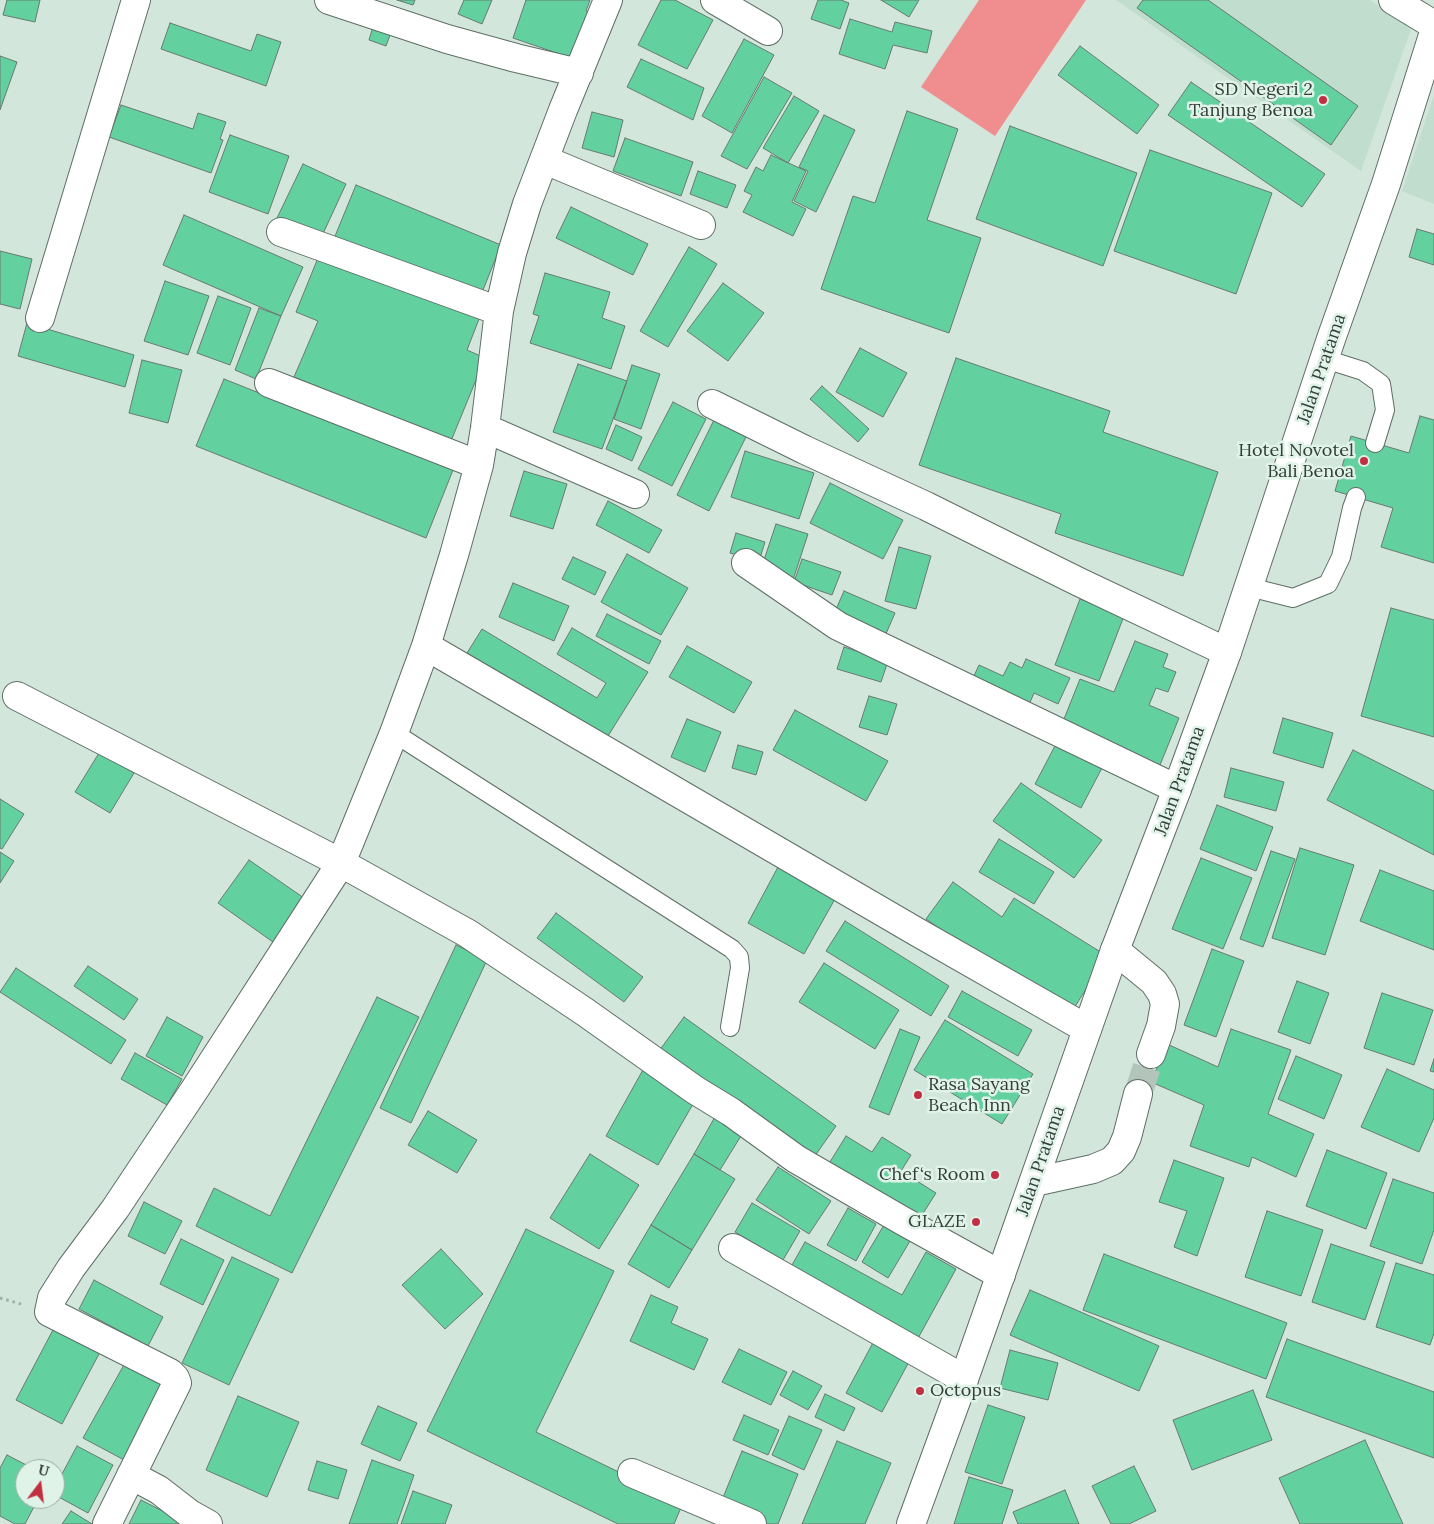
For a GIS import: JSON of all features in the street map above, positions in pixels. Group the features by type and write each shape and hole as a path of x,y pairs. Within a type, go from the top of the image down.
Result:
{"street":[{"path":"40,318 136,0"},
{"path":"329,0 456,41 579,73"},
{"path":"107,1524 177,1385 176,1380 170,1373 49,1312 52,1298 71,1268 115,1209 190,1097 341,862 394,733 426,646 479,465 499,311 512,254 522,220 608,0"},
{"path":"716,0 768,31"},
{"path":"1393,0 1434,25"},
{"name":"Jalan Pratama","path":"916,1522 964,1379 1115,950 1177,789 1249,587 1386,184 1434,32"},
{"path":"545,160 701,225"},
{"path":"281,232 499,311"},
{"path":"269,383 479,465"},
{"path":"712,404 1226,652"},
{"path":"485,428 635,494"},
{"path":"746,563 838,626 1177,789"},
{"path":"426,646 1087,1029"},
{"path":"17,696 341,862 467,933 586,1012 796,1159 1001,1275"},
{"path":"1115,950 1154,982 1162,994 1164,1004 1161,1026 1151,1054"},
{"path":"1034,1182 1093,1169 1112,1161 1121,1151 1127,1137 1138,1094"},
{"path":"733,1248 964,1379"},
{"path":"632,1473 752,1524"},
{"path":"131,1475 159,1490 190,1514 208,1524"}],"lane":[{"path":"1325,359 1363,371 1381,384 1385,410 1376,443"},
{"path":"1249,587 1293,598 1328,584 1341,557 1356,497"},
{"path":"394,733 732,948 740,957 740,968 730,1027"}],"shaded area":[{"path":"979,0 1086,0 995,136 921,87"},
{"name":"SD Negeri 2 Tanjung Benoa","path":"1116,0 1370,0 1411,29 1361,171"},
{"path":"1434,95 1434,204 1402,191"}],"building":[{"path":"7,0 40,0 35,22 3,15"},
{"path":"397,0 415,0 413,5"},
{"path":"464,0 492,0 482,24 458,14"},
{"path":"526,0 590,0 586,11 600,16 583,62 513,38"},
{"path":"661,0 675,0 713,20 687,69 638,45"},
{"path":"818,0 841,0 849,3 840,29 811,19"},
{"path":"881,0 919,0 909,17"},
{"path":"1143,0 1208,0 1358,106 1331,145 1137,8"},
{"path":"850,19 892,32 895,22 932,31 927,53 893,45 885,69 839,54"},
{"path":"375,20 393,27 386,46 369,40"},
{"path":"170,23 251,51 257,34 281,42 266,86 161,49"},
{"path":"744,39 774,55 732,133 702,116"},
{"path":"1080,46 1159,105 1137,134 1058,75"},
{"path":"0,56 17,62 0,110"},
{"path":"641,59 704,88 693,120 627,87"},
{"path":"764,77 792,93 747,169 721,156"},
{"path":"1191,82 1325,174 1302,207 1168,115"},
{"path":"794,96 819,111 788,163 763,148"},
{"path":"121,105 193,129 198,113 226,122 220,139 223,140 211,173 109,137"},
{"path":"907,111 958,129 927,220 981,238 949,333 821,289 853,196 875,203"},
{"path":"592,112 623,120 614,157 582,148"},
{"path":"824,115 855,130 816,212 794,201 808,171 799,167"},
{"path":"1010,126 1137,173 1103,266 976,219"},
{"path":"230,135 289,156 268,214 209,192"},
{"path":"625,138 693,162 681,196 613,171"},
{"path":"1150,150 1272,193 1236,294 1114,251"},
{"path":"771,155 806,171 792,202 806,209 793,236 743,212 752,195 744,191 756,167 763,171"},
{"path":"303,164 346,184 321,238 277,218"},
{"path":"698,171 736,185 727,208 690,194"},
{"path":"356,185 501,245 479,300 333,241"},
{"path":"571,207 648,244 633,275 556,238"},
{"path":"184,215 303,267 281,316 163,265"},
{"path":"1417,229 1434,234 1434,265 1409,257"},
{"path":"689,247 717,264 668,347 640,331"},
{"path":"0,251 32,259 20,309 0,304"},
{"path":"320,253 479,319 467,350 485,358 451,441 294,377 318,321 296,312"},
{"path":"545,273 610,292 602,318 625,326 611,369 530,343 539,316 533,314"},
{"path":"165,281 209,296 188,355 144,341"},
{"path":"723,283 764,313 728,361 687,331"},
{"path":"218,296 251,308 230,365 197,353"},
{"path":"259,308 281,316 256,379 235,370"},
{"path":"27,323 134,355 125,387 18,356"},
{"path":"860,348 907,373 883,417 836,392"},
{"path":"956,358 1110,411 1103,432 1218,472 1183,576 1055,533 1061,514 919,465"},
{"path":"142,360 182,370 168,423 129,413"},
{"path":"578,364 627,381 602,449 553,432"},
{"path":"632,365 660,374 641,429 614,419"},
{"path":"224,379 453,470 426,538 196,446"},
{"path":"822,386 869,429 858,442 810,399"},
{"path":"673,402 706,419 672,486 638,469"},
{"path":"1420,416 1434,420 1434,563 1381,547 1393,508 1335,491 1351,436 1409,453"},
{"path":"714,420 746,437 709,511 677,495"},
{"path":"616,425 642,437 632,461 606,449"},
{"path":"745,451 814,473 799,519 731,497"},
{"path":"524,471 567,484 553,529 510,516"},
{"path":"830,483 903,520 883,559 810,523"},
{"path":"608,501 662,530 649,553 596,525"},
{"path":"776,524 808,534 793,580 761,569"},
{"path":"736,533 765,542 759,561 730,553"},
{"path":"899,547 931,556 916,609 885,601"},
{"path":"627,554 688,588 661,635 601,602"},
{"path":"573,557 606,572 595,595 562,579"},
{"path":"802,559 841,572 832,595 794,582"},
{"path":"513,583 569,606 554,641 499,617"},
{"path":"844,591 895,613 885,636 834,614"},
{"path":"1080,599 1124,616 1099,681 1055,665"},
{"path":"1391,608 1434,620 1434,737 1361,716"},
{"path":"607,614 661,641 649,664 596,636"},
{"path":"572,628 648,672 608,736 467,653 482,629 597,698 606,683 557,654"},
{"path":"1135,641 1168,654 1163,667 1176,672 1168,692 1156,688 1149,705 1179,718 1158,770 1062,724 1080,679 1114,692"},
{"path":"687,646 752,682 734,713 669,677"},
{"path":"844,647 888,661 881,682 837,669"},
{"path":"1026,659 1070,678 1058,704 1034,693 1028,707 973,678 979,665 1003,676 1010,662 1022,668"},
{"path":"869,696 897,704 887,735 859,727"},
{"path":"795,710 888,761 866,801 773,750"},
{"path":"1283,718 1333,733 1323,768 1273,753"},
{"path":"687,719 721,732 705,772 671,757"},
{"path":"1057,742 1103,766 1081,808 1035,784"},
{"path":"738,745 763,752 756,775 732,768"},
{"path":"1353,750 1434,791 1434,855 1327,800"},
{"path":"99,753 134,773 110,813 75,792"},
{"path":"1231,768 1284,782 1276,811 1224,797"},
{"path":"1021,783 1102,840 1074,878 993,821"},
{"path":"0,799 24,814 2,849 0,848"},
{"path":"1217,805 1273,827 1256,871 1200,849"},
{"path":"999,839 1054,872 1034,904 979,872"},
{"path":"1300,848 1354,865 1325,955 1272,938"},
{"path":"1271,851 1295,859 1263,947 1240,939"},
{"path":"0,852 14,861 0,883"},
{"path":"1201,858 1252,878 1223,949 1172,929"},
{"path":"249,860 304,898 273,942 218,903"},
{"path":"778,867 835,899 804,954 748,923"},
{"path":"1380,870 1434,891 1434,950 1360,921"},
{"path":"953,882 1002,917 1014,898 1107,956 1069,1016 926,919"},
{"path":"556,913 643,977 624,1002 537,938"},
{"path":"845,921 949,986 931,1016 826,951"},
{"path":"456,945 487,960 411,1123 380,1108"},
{"path":"1212,949 1244,961 1216,1037 1184,1025"},
{"path":"824,963 899,1010 875,1049 799,1002"},
{"path":"88,966 138,999 124,1020 74,986"},
{"path":"16,968 126,1040 111,1064 0,992"},
{"path":"1297,981 1329,993 1310,1044 1278,1032"},
{"path":"962,991 1032,1030 1018,1056 948,1017"},
{"path":"1382,993 1433,1010 1414,1065 1364,1048"},
{"path":"377,997 419,1017 292,1273 196,1226 214,1188 270,1216"},
{"path":"167,1017 203,1037 182,1076 146,1056"},
{"path":"684,1017 836,1126 812,1160 659,1051"},
{"path":"945,1020 1033,1074 1002,1124 914,1070"},
{"path":"900,1029 920,1037 889,1115 869,1107"},
{"path":"1231,1029 1291,1050 1268,1114 1314,1134 1296,1177 1252,1157 1249,1167 1190,1146 1204,1105 1151,1082 1167,1044 1218,1067"},
{"path":"135,1053 182,1079 167,1105 121,1079"},
{"path":"1296,1056 1342,1075 1324,1119 1278,1099"},
{"path":"1434,1059 1434,1072 1430,1071"},
{"path":"644,1068 697,1097 658,1165 606,1136"},
{"path":"1387,1069 1434,1090 1434,1118 1419,1152 1361,1127"},
{"path":"428,1111 477,1140 457,1173 408,1145"},
{"path":"716,1115 744,1131 720,1170 694,1154"},
{"path":"846,1136 872,1152 882,1137 911,1155 901,1171 936,1193 915,1226 825,1170"},
{"path":"1327,1150 1387,1173 1366,1229 1306,1206"},
{"path":"590,1154 639,1185 599,1249 550,1218"},
{"path":"694,1154 735,1179 692,1250 651,1225"},
{"path":"1174,1160 1224,1178 1197,1256 1174,1247 1187,1211 1159,1202"},
{"path":"778,1167 831,1201 809,1234 756,1200"},
{"path":"1393,1179 1434,1193 1434,1230 1422,1264 1370,1246"},
{"path":"144,1202 182,1221 165,1254 128,1236"},
{"path":"752,1203 800,1231 783,1260 735,1232"},
{"path":"848,1208 876,1224 856,1261 827,1245"},
{"path":"1267,1211 1323,1230 1301,1296 1245,1277"},
{"path":"651,1225 692,1250 669,1288 628,1264"},
{"path":"884,1225 910,1241 888,1278 862,1262"},
{"path":"526,1229 614,1271 536,1432 683,1503 674,1524 618,1524 427,1431"},
{"path":"181,1239 224,1260 203,1305 160,1284"},
{"path":"805,1242 902,1295 926,1252 956,1269 916,1342 788,1272"},
{"path":"1331,1244 1385,1262 1365,1320 1312,1302"},
{"path":"441,1249 483,1294 445,1329 402,1285"},
{"path":"1104,1254 1287,1323 1266,1379 1083,1310"},
{"path":"232,1257 279,1279 229,1385 182,1363"},
{"path":"1396,1263 1434,1275 1434,1333 1430,1345 1376,1327"},
{"path":"94,1280 163,1317 148,1346 79,1309"},
{"path":"1030,1290 1159,1346 1139,1391 1010,1335"},
{"path":"651,1295 678,1307 671,1323 708,1339 694,1370 630,1341"},
{"path":"54,1328 100,1352 62,1424 16,1400"},
{"path":"875,1339 911,1358 882,1412 846,1393"},
{"path":"1287,1339 1434,1392 1434,1458 1266,1397"},
{"path":"739,1349 787,1372 771,1405 722,1382"},
{"path":"1010,1350 1058,1363 1048,1400 1000,1388"},
{"path":"125,1363 168,1387 126,1461 83,1438"},
{"path":"793,1371 822,1386 808,1410 780,1395"},
{"path":"1253,1390 1272,1440 1192,1470 1173,1420"},
{"path":"825,1394 855,1408 844,1431 815,1417"},
{"path":"238,1396 299,1422 267,1497 206,1470"},
{"path":"988,1405 1025,1417 1002,1484 965,1472"},
{"path":"378,1406 417,1423 400,1461 361,1444"},
{"path":"744,1415 779,1430 768,1455 733,1440"},
{"path":"789,1416 822,1430 804,1470 772,1455"},
{"path":"1365,1440 1403,1524 1300,1524 1279,1478"},
{"path":"837,1441 891,1463 865,1524 802,1524"},
{"path":"77,1446 113,1465 88,1513 65,1500 65,1468"},
{"path":"742,1451 798,1474 778,1524 766,1524 720,1505"},
{"path":"7,1455 15,1459 15,1509 33,1509 25,1524 15,1524 0,1516 0,1468"},
{"path":"372,1460 414,1475 397,1524 349,1524"},
{"path":"317,1461 347,1470 338,1499 308,1490"},
{"path":"1134,1466 1156,1511 1129,1524 1111,1524 1092,1486"},
{"path":"969,1477 1013,1490 1002,1524 954,1524"},
{"path":"1065,1490 1079,1524 1018,1524 1013,1512"},
{"path":"413,1491 452,1505 445,1524 401,1524"},
{"path":"141,1500 188,1524 129,1524"},
{"path":"71,1511 92,1524 62,1524"}],"tunnel":[{"path":"1138,1094 1151,1054"}],"place":[{"name":"SD Negeri 2 Tanjung Benoa","path":"1323,100"},
{"name":"Hotel Novotel Bali Benoa","path":"1364,461"},
{"name":"Rasa Sayang Beach Inn","path":"918,1095"},
{"name":"Chef‘s Room","path":"995,1175"},
{"name":"GLAZE","path":"976,1222"},
{"name":"Octopus","path":"920,1391"}]}
